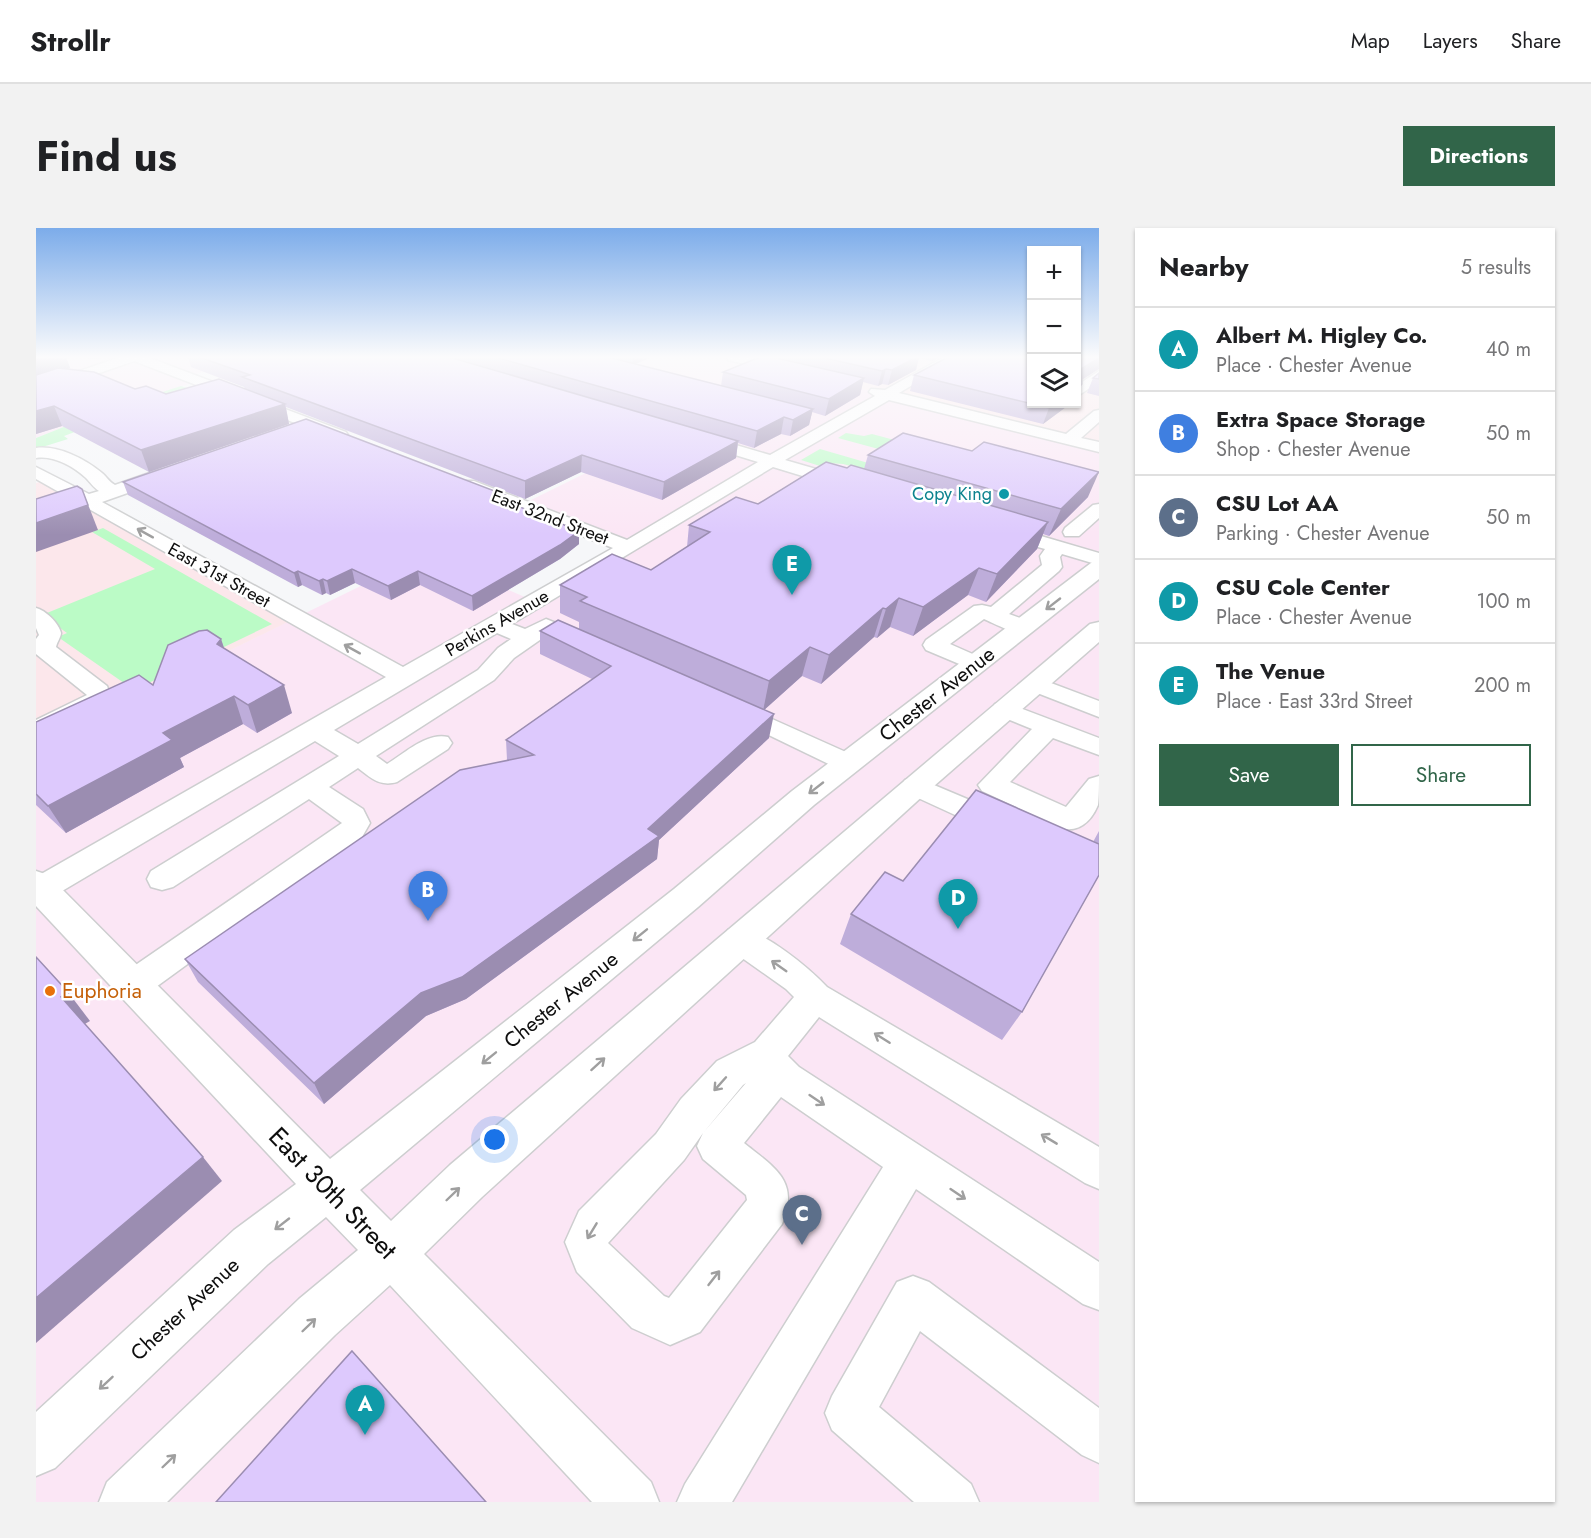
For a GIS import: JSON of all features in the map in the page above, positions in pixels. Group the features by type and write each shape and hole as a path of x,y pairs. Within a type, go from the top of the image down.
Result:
{"main road":[{"name":"Chester Avenue","path":"36,1449 251,1247 328,1188 686,898 803,798 1099,568"},
{"path":"127,1502 316,1317 391,1253 466,1181 739,939 1099,629"},
{"name":"East 30th Street","path":"38,886 629,1501"}],"street":[{"path":"291,416 354,441"},
{"name":"Perkins Avenue","path":"38,886 628,547 771,461 826,423 840,416"},
{"path":"978,416 1099,446"},
{"path":"1070,439 1096,416"},
{"path":"284,433 310,424"},
{"path":"679,433 869,490"},
{"path":"36,453 42,451 53,453 97,477 97,482 113,492"},
{"path":"87,501 177,470"},
{"name":"East 31st Street","path":"36,472 403,678"},
{"name":"East 32nd Street","path":"454,480 628,547"},
{"path":"994,616 1052,567 1050,556 1065,540 1096,515"},
{"path":"980,524 1065,540 1099,559"},
{"path":"976,664 934,645 982,611 1023,627"},
{"path":"36,614 49,630 50,635 44,649 98,691 99,697 92,703 36,730"},
{"path":"495,624 527,638"},
{"path":"162,879 486,675 506,653 546,626 599,649"},
{"path":"1035,684 1099,710"},
{"path":"714,700 848,763"},
{"path":"1004,709 1099,747"},
{"path":"1049,727 992,785 1071,821 1099,784"},
{"path":"314,729 387,776 439,743"},
{"path":"133,985 352,830 356,823 353,816 309,786"},
{"path":"915,786 1025,836"},
{"path":"739,939 798,979 815,997 1099,1169"},
{"path":"717,1146 769,1084 815,997"},
{"path":"670,1147 696,1140 717,1146 769,1193 767,1209 684,1316 670,1322 648,1312 592,1257 586,1242 594,1226 670,1147 695,1112 730,1073 777,1066 909,1162 1099,1288"},
{"path":"703,1502 909,1162"},
{"path":"953,1502 849,1413 913,1298 1099,1438"}],"shaded area":[{"path":"36,416 90,416 36,438"},
{"path":"612,416 975,416 1099,447 1099,1502 36,1502 36,745 426,554 534,601 627,547 521,505 600,466"},
{"path":"975,416 1099,416 1099,447"},
{"path":"49,479 296,618 36,745 36,483"}],"green space":[{"path":"90,416 116,416 64,436 68,439 36,449 36,438"},
{"path":"846,433 864,436 872,434 969,460 897,454 838,438"},
{"path":"820,449 882,467 874,472 843,464 829,463 820,466 801,460"},
{"path":"103,528 272,624 134,690 58,637 67,633 42,615 155,569 92,532"}],"building":[{"path":"75,416 246,416 141,450"},
{"path":"349,416 654,416 738,441 664,482 582,455 525,481"},
{"path":"705,416 799,416 793,420 784,417 757,431"},
{"path":"306,419 505,495 498,498 579,531 560,545 472,596 418,571 388,586 352,569 327,581 323,579 319,581 298,571 294,573 123,482"},
{"path":"903,433 972,451 984,442 1099,472 1061,509 868,455"},
{"path":"826,462 847,468 851,465 1048,522 997,574 979,568 923,607 899,598 886,609 883,608 829,655 810,647 769,681 580,601 587,597 560,585 612,554 651,570 710,532 689,525 736,497 758,504"},
{"path":"77,486 82,489 88,505 36,523 36,499"},
{"path":"558,620 774,714 648,829 659,836 462,977 421,993 314,1083 185,959 460,770 534,755 506,740 611,666 540,631"},
{"path":"207,630 221,639 217,644 284,685 248,705 234,696 163,733 172,740 48,806 36,794 36,722 139,675 153,685 168,645 199,631"},
{"path":"976,790 1099,844 1099,875 1022,1012 851,914 885,872 903,881"},
{"path":"36,957 68,992 61,997 203,1157 36,1298"},
{"path":"352,1351 486,1502 216,1502"}],"place":[{"name":"Copy King","path":"1004,494"},
{"name":"The Venue","path":"792,595"},
{"name":"Extra Space Storage","path":"428,921"},
{"name":"CSU Cole Center","path":"958,929"},
{"name":"Euphoria","path":"50,991"},
{"name":"CSU Lot AA","path":"802,1245"},
{"name":"Albert M. Higley Co.","path":"365,1435"}]}
